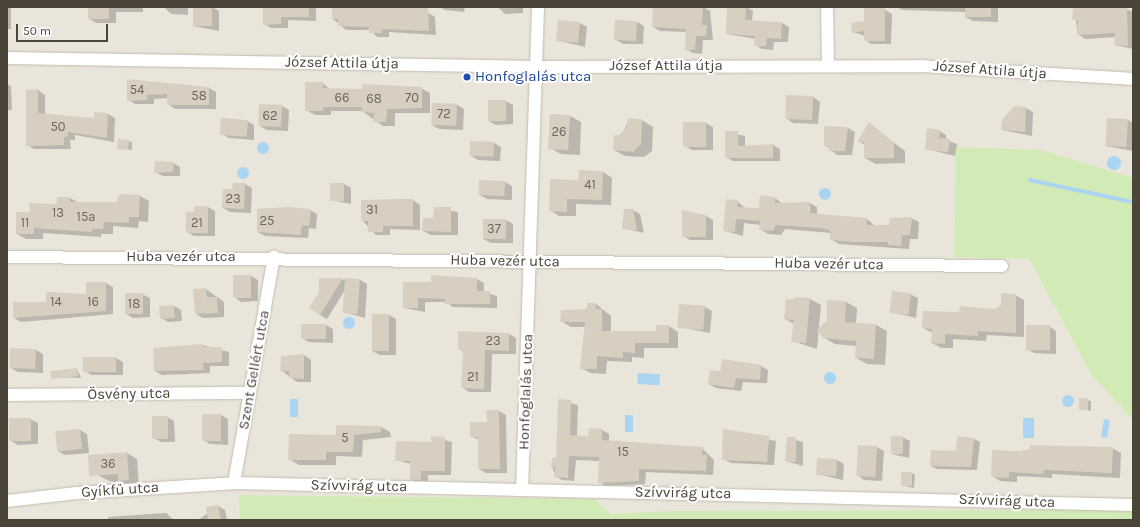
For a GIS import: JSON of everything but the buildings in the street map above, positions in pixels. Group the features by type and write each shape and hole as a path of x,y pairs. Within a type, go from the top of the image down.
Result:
{"street":[{"name":"Honfoglalás utca","path":"522,490 532,262 538,7"},
{"path":"827,7 828,66"},
{"name":"József Attila útja","path":"7,58 537,67 828,66 998,69 1133,79"},
{"name":"Huba vezér utca","path":"7,257 274,257 532,262 1002,266"},
{"name":"Szent Gellért utca","path":"234,483 274,257"},
{"name":"Ösvény utca","path":"7,396 250,393"},
{"name":"Szívvirág utca","path":"234,483 1133,504"},
{"name":"Gyíkfű utca","path":"7,501 77,493 234,483"}],"shaded area":[{"path":"7,7 1133,7 1133,180 955,257 1029,259 1092,376 1133,420 1133,520 7,520"}],"green space":[{"path":"956,147 1041,150 1133,178 1133,420 1092,376 1029,259 954,257"},
{"path":"239,495 594,499 611,514 670,511 1133,510 1133,520 240,520"}],"water":[{"path":"265,142 268,143 268,153 261,154 258,153 257,146 258,143"},
{"path":"1114,156 1119,158 1121,163 1119,168 1114,170 1109,168 1107,163 1109,158"},
{"path":"241,167 245,167 249,173 245,179 241,179 237,175 237,171"},
{"path":"823,188 827,188 831,194 827,200 823,200 819,196 819,192"},
{"path":"347,317 351,317 355,323 351,329 347,329 343,325 343,321"},
{"path":"828,372 832,372 836,378 832,384 828,384 824,380 824,376"},
{"path":"638,373 660,374 659,385 637,384"},
{"path":"1066,395 1070,395 1074,401 1070,407 1066,407 1062,403 1062,399"},
{"path":"290,399 298,399 298,417 290,417"},
{"path":"625,415 633,415 633,432 625,432"},
{"path":"1023,418 1034,418 1034,438 1023,438"},
{"path":"1104,419 1110,420 1107,438 1101,437"}],"waterway":[{"path":"1030,180 1133,202"}],"place":[{"name":"Honfoglalás utca","path":"467,77"}]}
